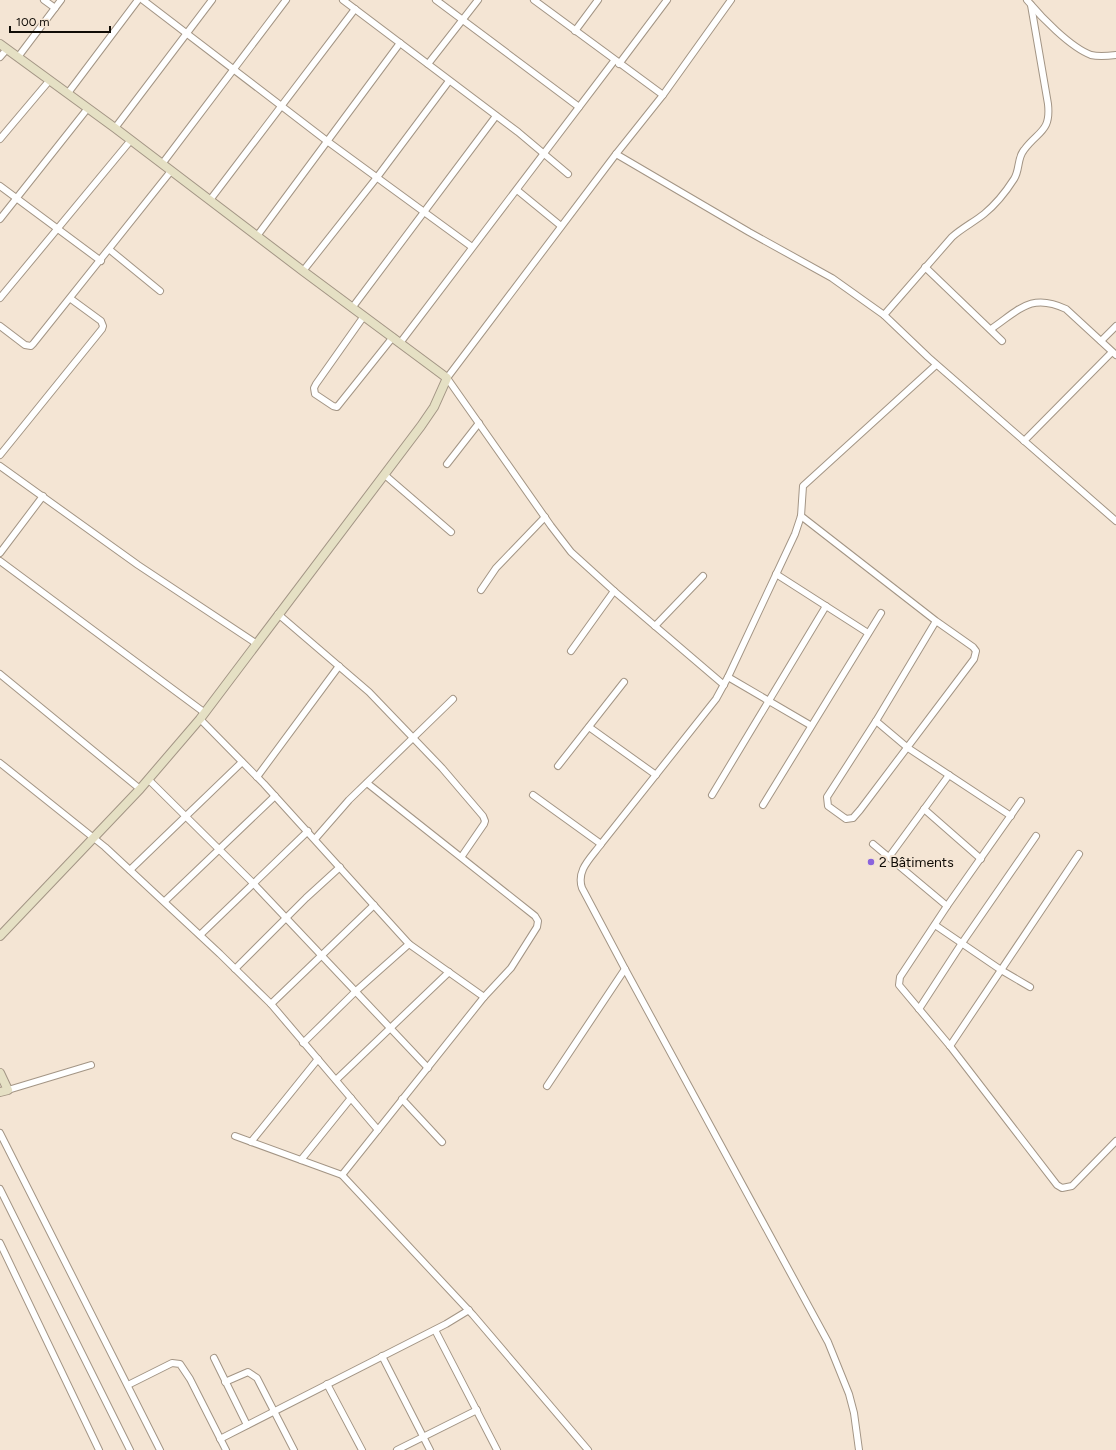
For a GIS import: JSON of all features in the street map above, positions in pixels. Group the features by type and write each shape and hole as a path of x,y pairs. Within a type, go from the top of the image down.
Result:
{"street":[{"path":"44,0 55,8"},
{"path":"18,58 61,0"},
{"path":"68,93 138,0"},
{"path":"142,0 327,141 378,176 472,247"},
{"path":"115,128 212,0"},
{"path":"162,164 286,0"},
{"path":"343,0 496,116 568,174"},
{"path":"436,0 578,107"},
{"path":"428,64 478,0"},
{"path":"534,0 663,95"},
{"path":"575,31 598,0"},
{"path":"400,343 472,247 545,154 578,107 617,62 667,0"},
{"path":"0,936 140,789 202,716 258,644 278,614 386,476 429,416 447,378 561,226 663,95 731,0"},
{"path":"1029,2 1047,23 1082,49 1096,56 1116,55"},
{"path":"884,315 961,228 984,214 1009,185 1018,170 1020,156 1024,149 1043,132 1048,121 1048,104 1029,2"},
{"path":"210,200 355,9"},
{"path":"257,236 400,43"},
{"path":"0,57 3,46 115,128 352,308 447,378 571,552 614,591 724,684"},
{"path":"0,139 49,81"},
{"path":"303,271 378,176 449,81"},
{"path":"0,219 88,108"},
{"path":"352,308 496,116"},
{"path":"0,298 58,230 131,140"},
{"path":"616,154 748,232 832,278 884,315 936,364 1116,521"},
{"path":"0,326 25,345 31,346 71,299 171,171"},
{"path":"0,186 101,261"},
{"path":"517,190 561,226"},
{"path":"110,250 160,291"},
{"path":"925,267 1002,341"},
{"path":"0,455 102,329 103,326 101,321 71,299"},
{"path":"991,329 1024,306 1049,304 1066,309 1114,353 1024,441"},
{"path":"364,316 316,384 314,388 315,394 337,407 393,337"},
{"path":"1101,341 1116,326"},
{"path":"859,1450 854,1413 849,1394 828,1342 625,969 580,882 581,872 601,844 716,699 728,677 795,534 800,516 804,486 936,364"},
{"path":"447,464 479,423"},
{"path":"0,466 138,565 258,644"},
{"path":"386,476 451,532"},
{"path":"0,553 43,496"},
{"path":"800,516 936,621 973,647 976,651 975,655 908,748 853,818 846,819 828,806 826,800 829,793 876,721 936,621"},
{"path":"481,590 496,568 545,517"},
{"path":"0,561 202,716 242,762 308,831 409,944 484,997"},
{"path":"776,574 868,633"},
{"path":"655,626 703,576"},
{"path":"571,650 614,591"},
{"path":"712,795 826,606"},
{"path":"763,806 810,725 881,613"},
{"path":"278,614 369,692 442,768 485,820 462,856"},
{"path":"257,777 339,666"},
{"path":"0,674 140,789"},
{"path":"728,677 810,725"},
{"path":"558,766 624,682"},
{"path":"315,839 349,800 453,699"},
{"path":"876,721 908,748 1010,816"},
{"path":"589,727 656,775"},
{"path":"130,870 185,815 242,762"},
{"path":"0,763 94,838 165,901 271,1004 378,1130"},
{"path":"888,857 949,775"},
{"path":"148,779 253,883 428,1068"},
{"path":"342,1175 484,997 511,968 537,927 538,921 528,909 368,783"},
{"path":"533,795 601,844"},
{"path":"165,901 275,796"},
{"path":"1021,801 935,925 899,982 899,985 950,1046 1057,1185 1062,1188 1072,1186 1116,1141"},
{"path":"924,809 981,859"},
{"path":"200,935 308,831"},
{"path":"919,1010 962,943 1036,836"},
{"path":"873,844 948,906"},
{"path":"950,1046 1079,854"},
{"path":"235,969 287,919 306,898 340,867"},
{"path":"271,1004 374,905"},
{"path":"935,925 1001,970 1030,987"},
{"path":"303,1043 356,991 409,944"},
{"path":"547,1086 625,969"},
{"path":"336,1080 449,972"},
{"path":"251,1142 318,1059"},
{"path":"0,1092 91,1065"},
{"path":"0,1073 8,1090"},
{"path":"301,1160 351,1098"},
{"path":"402,1099 442,1142"},
{"path":"0,1133 160,1450"},
{"path":"235,1136 342,1175 406,1241 469,1310 588,1450"},
{"path":"0,1189 130,1450"},
{"path":"0,1243 99,1450"},
{"path":"220,1438 435,1330 469,1310"},
{"path":"435,1330 497,1450"},
{"path":"382,1356 430,1450"},
{"path":"214,1358 247,1424"},
{"path":"128,1385 172,1363 180,1364 190,1379 226,1450"},
{"path":"225,1382 248,1372 252,1373 257,1378 275,1410 294,1450"},
{"path":"327,1384 362,1450"},
{"path":"397,1450 477,1410"}],"place":[{"name":"2 Bâtiments","path":"871,862"}]}
